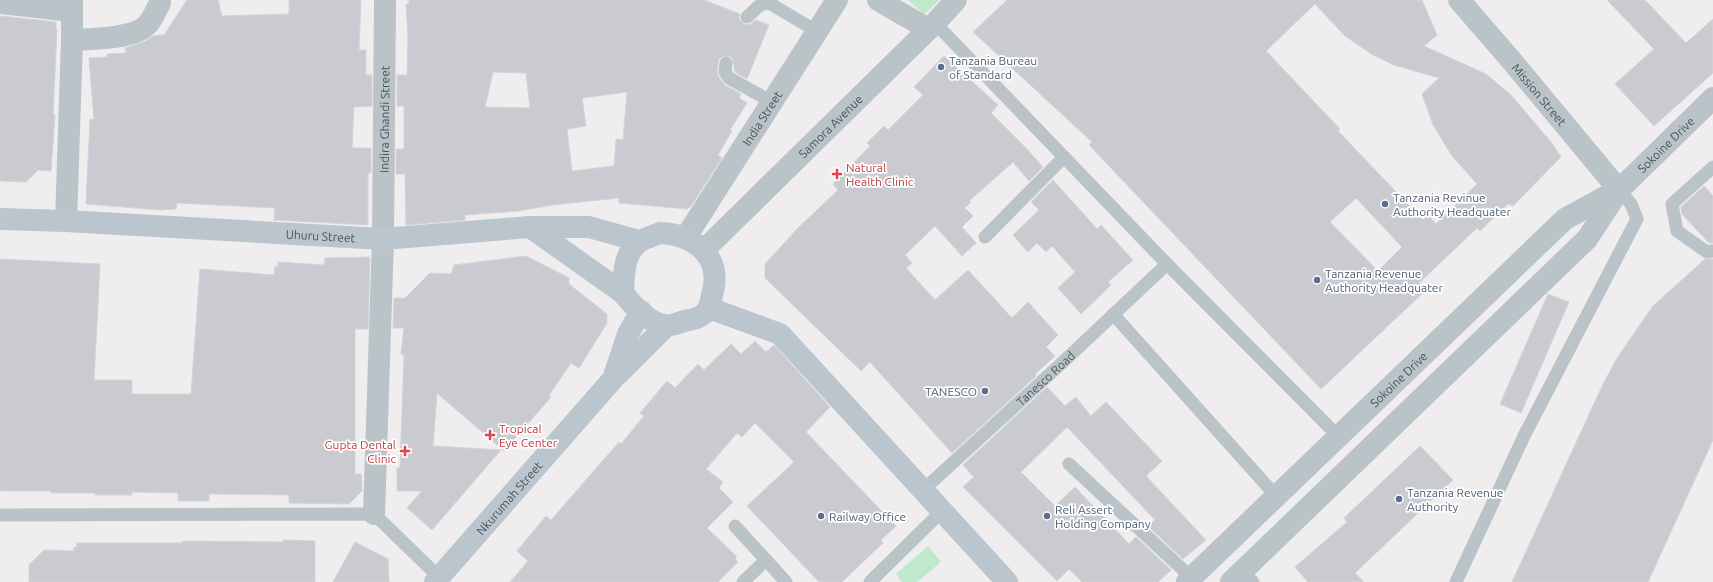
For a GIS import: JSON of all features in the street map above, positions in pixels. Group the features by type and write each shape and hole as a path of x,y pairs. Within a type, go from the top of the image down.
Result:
{"main road":[{"name":"Uhuru Street","path":"0,219 66,221 383,239 530,227 589,226 639,242"},
{"path":"530,227 623,293 651,320 666,326"},
{"path":"613,379 666,326 700,318 708,308 714,286 714,273 704,250 686,237 673,233 660,233 639,242 625,263 623,293"},
{"path":"708,308 780,334 922,491 1007,582"},
{"name":"Nkurumah Street","path":"437,579 613,379 628,334 641,311"}],"street":[{"name":"Indira Ghandi Street","path":"374,514 383,239 385,0"},
{"name":"India Street","path":"686,237 838,0"},
{"path":"878,0 932,26"},
{"name":"Samora Avenue","path":"704,250 932,26 956,0"},
{"name":"Mission Street","path":"1459,0 1512,60 1619,190"},
{"path":"0,3 72,6 66,221"},
{"path":"72,40 108,37 138,32 148,24 160,3"},
{"name":"Sokoine Drive","path":"1242,578 1587,239 1619,190 1713,98"},
{"name":"Sokoine Drive","path":"1189,580 1565,219 1619,190"}],"lane":[{"path":"747,17 759,3 769,3 818,32"},
{"path":"932,26 1064,157 1166,264 1338,436"},
{"path":"726,63 725,72 729,78 772,102"},
{"path":"986,237 1064,157"},
{"path":"1713,167 1672,204 1677,231 1707,252 1713,251"},
{"path":"1456,582 1524,436 1637,219 1631,204 1619,190"},
{"name":"Tanesco Road","path":"922,491 1166,264"},
{"path":"1113,314 1276,496"},
{"path":"1069,464 1189,580"},
{"path":"870,582 942,512"},
{"path":"0,515 374,514 437,579"},
{"path":"735,526 786,582"},
{"path":"743,582 766,560"}],"green space":[{"path":"908,0 939,0 924,15"},
{"path":"928,546 941,562 917,582 902,582 896,574"}],"building":[{"path":"187,0 218,0 222,16 289,14 289,0 361,0 359,50 366,50 366,75 372,75 372,106 354,107 352,148 371,148 371,173 368,173 368,225 274,220 275,208 177,203 176,209 160,210 86,204 90,119 94,120 89,58 107,57 107,54 126,53 125,48 146,41 153,36 164,35"},
{"path":"409,0 704,0 740,14 739,19 744,24 749,25 756,20 769,25 747,79 735,72 733,60 730,56 723,56 719,59 717,71 718,76 725,85 741,94 739,98 747,103 730,130 732,131 718,155 722,158 691,206 687,209 619,203 619,198 552,205 519,211 465,215 465,220 406,225 405,174 396,174 396,149 404,149 404,106 397,106 397,75 407,75 408,38 406,4 409,4","holes":["493,72 526,73 530,108 485,107","627,92 623,140 616,139 614,166 572,171 567,129 586,126 582,98"]},
{"path":"1007,0 1422,0 1437,35 1424,46 1486,74 1511,95 1551,142 1561,157 1513,206 1508,204 1480,231 1477,228 1419,283 1426,290 1321,389 1089,145 1092,142 973,32","holes":["1315,4 1345,36 1373,55 1394,65 1439,78 1422,94 1433,125 1452,156 1477,184 1436,224 1428,215 1423,220 1338,131 1340,129 1266,51","1356,198 1402,247 1378,271 1330,222"]},
{"path":"1607,0 1645,0 1686,43 1713,19 1713,73 1654,126 1615,84 1654,49"},
{"path":"0,16 56,22 57,30 53,115 55,115 51,171 38,170 26,182 0,181"},
{"path":"944,56 998,105 991,113 1043,167 1029,181 1013,162 969,201 971,202 965,208 973,216 962,227 976,243 962,256 935,226 905,255 912,263 906,268 935,300 968,270 1012,318 1028,302 1058,335 1046,347 1055,356 1035,374 1036,376 952,453 870,362 861,371 765,278 765,264 797,229 838,190 833,184 870,146 867,143 884,126 888,130 923,95 914,87"},
{"path":"1053,180 1097,229 1101,225 1133,260 1108,282 1111,285 1081,314 1058,288 1075,272 1052,246 1046,252 1037,243 1028,252 1013,235 1039,210 1031,202"},
{"path":"1704,186 1713,196 1713,243 1709,243 1682,214 1681,207"},
{"path":"526,256 569,278 569,284 607,314 607,323 579,368 571,363 549,395 551,397 504,451 437,393 433,446 501,450 432,530 407,508 422,491 397,491 397,468 400,468 404,355 401,354 404,328 393,328 394,298 405,298 430,273 451,274 454,265"},
{"path":"370,257 368,329 355,329 355,474 361,474 362,491 349,504 289,503 289,495 209,494 209,501 178,501 178,493 132,492 132,495 95,495 95,493 51,493 51,491 0,491 0,259 100,264 94,380 132,380 132,394 191,394 200,269 274,275 275,266 278,267 278,262 324,265 325,258"},
{"path":"1705,259 1713,259 1713,440 1648,582 1512,582 1603,384 1619,355 1653,306"},
{"path":"1548,294 1569,302 1521,413 1500,404"},
{"path":"755,341 766,352 774,345 830,407 806,432 896,526 881,540 883,543 842,582 819,582 747,506 794,462 755,423 742,437 737,433 706,469 723,482 719,488 733,502 707,528 737,557 735,559 738,562 718,582 510,582 528,561 517,551 546,516 551,520 619,442 621,444 644,416 640,413 667,381 675,388 698,364 704,370 731,344 741,354"},
{"path":"1047,387 1065,406 1076,397 1091,416 1106,402 1162,461 1146,476 1206,540 1183,559 1148,526 1155,520 1067,427 1021,472 1055,506 1075,487 1129,544 1136,537 1171,570 1158,582 1082,582 1069,569 1057,581 963,487 974,477 963,465"},
{"name":"Tanzania Revenue Authority","path":"1420,446 1453,480 1355,573 1364,582 1308,582 1295,567 1347,522 1344,518"},
{"path":"283,540 315,541 315,582 29,582 29,565 44,550 74,551 74,547 77,547 77,543 182,543 183,541 283,542"},
{"path":"355,542 388,559 389,582 333,582"}],"place":[{"name":"Tanzania Bureau of Standard","path":"941,67"},
{"name":"Natural Health Clinic","path":"837,174"},
{"name":"Tanzania Revinue Authority Headquater","path":"1385,204"},
{"name":"Tanzania Revenue Authority Headquater","path":"1317,280"},
{"name":"TANESCO","path":"985,391"},
{"name":"Tropical Eye Center","path":"490,435"},
{"name":"Gupta Dental Clinic","path":"405,451"},
{"name":"Tanzania Revenue Authority","path":"1399,499"},
{"name":"Railway Office","path":"821,516"},
{"name":"Reli Assert Holding Company","path":"1047,516"}]}
